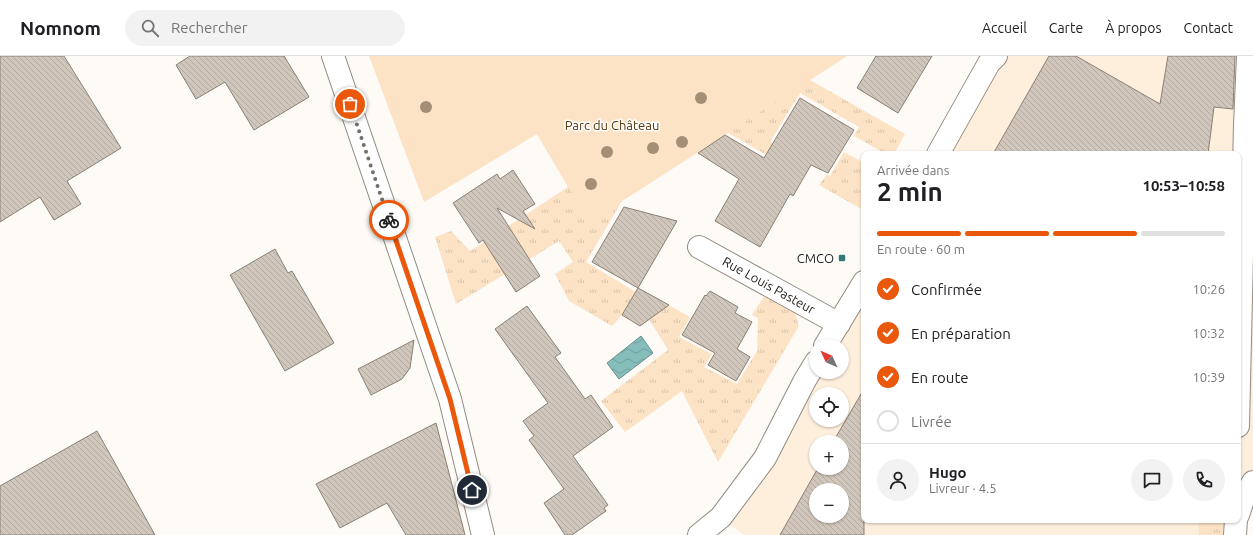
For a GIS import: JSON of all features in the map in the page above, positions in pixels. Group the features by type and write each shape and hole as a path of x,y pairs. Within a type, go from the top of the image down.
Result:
{"street":[{"path":"333,56 450,399 483,535"},
{"path":"940,151 989,64 996,56"},
{"path":"1241,297 1248,56"},
{"name":"Rue Louis Pasteur","path":"698,247 839,324"},
{"path":"829,339 861,287"},
{"path":"699,535 721,518 765,458 809,373"},
{"path":"1241,506 1253,482"},
{"path":"1235,535 1236,523"}],"shaded area":[{"path":"1002,56 1253,56 1253,473 1241,489 1241,151 943,151"},
{"path":"861,292 861,523 1228,523 1228,535 745,535 724,521 812,379 849,379 849,339 833,339"}],"green space":[{"name":"Parc du Château","path":"369,56 847,56 590,223 537,134 424,202"},
{"path":"752,56 847,56 810,80 905,134 896,151 881,151 854,136 859,127 800,93 770,142 799,158 793,170 728,133 622,201 586,262 636,292 622,315 612,326 569,301 555,274 573,262 559,241 456,304 435,237 451,231 470,251 568,187 537,134"},
{"path":"844,152 861,161 861,209 819,185 827,174 830,176"},
{"path":"766,293 793,307 799,326 718,462 682,391 625,432 601,401 668,350 649,319 669,305 690,317 679,337 712,354 704,367 737,384 757,351 758,318 752,315"},
{"path":"1198,523 1228,523 1228,535 1199,535"}],"water":[{"path":"641,336 653,353 619,379 607,363"}],"building":[{"path":"0,56 64,56 121,148 67,181 81,204 54,220 40,197 0,222"},
{"path":"190,56 284,56 309,97 254,130 225,82 196,99 176,65"},
{"path":"876,56 932,56 898,113 857,88"},
{"path":"1049,56 1076,56 1160,104 1168,56 1235,56 1233,109 1214,107 1208,151 995,151"},
{"path":"800,98 854,130 828,173 811,165 793,196 790,194 760,247 715,221 739,179 698,153 725,135 764,158"},
{"path":"513,170 535,204 523,211 535,229 497,208 540,276 516,292 483,240 479,243 453,203 497,174 500,179"},
{"path":"624,207 677,221 638,288 592,262"},
{"path":"275,249 288,273 292,271 334,343 285,371 230,275"},
{"path":"638,288 669,305 640,326 622,315"},
{"path":"710,291 738,307 735,313 752,322 737,349 750,357 736,381 708,365 715,353 682,335 705,295 706,296"},
{"path":"527,306 561,353 555,357 585,399 591,395 613,427 573,456 608,505 604,508 606,511 572,535 565,535 544,503 564,489 529,440 534,436 523,421 548,403 495,329"},
{"path":"414,340 410,368 402,379 371,395 358,369"},
{"path":"861,394 861,523 864,523 864,535 780,535 809,484 809,523 849,523 849,483 809,483 814,475 849,475 849,435 837,435 842,427 849,427 849,415"},
{"path":"436,423 465,535 406,535 387,503 340,528 316,484"},
{"path":"97,431 155,535 0,535 0,486"}],"way so far":[{"path":"350,104 389,220"}],"place":[{"name":"CMCO","path":"842,258"}],"route":[{"path":"389,220 450,399 472,490"}]}
